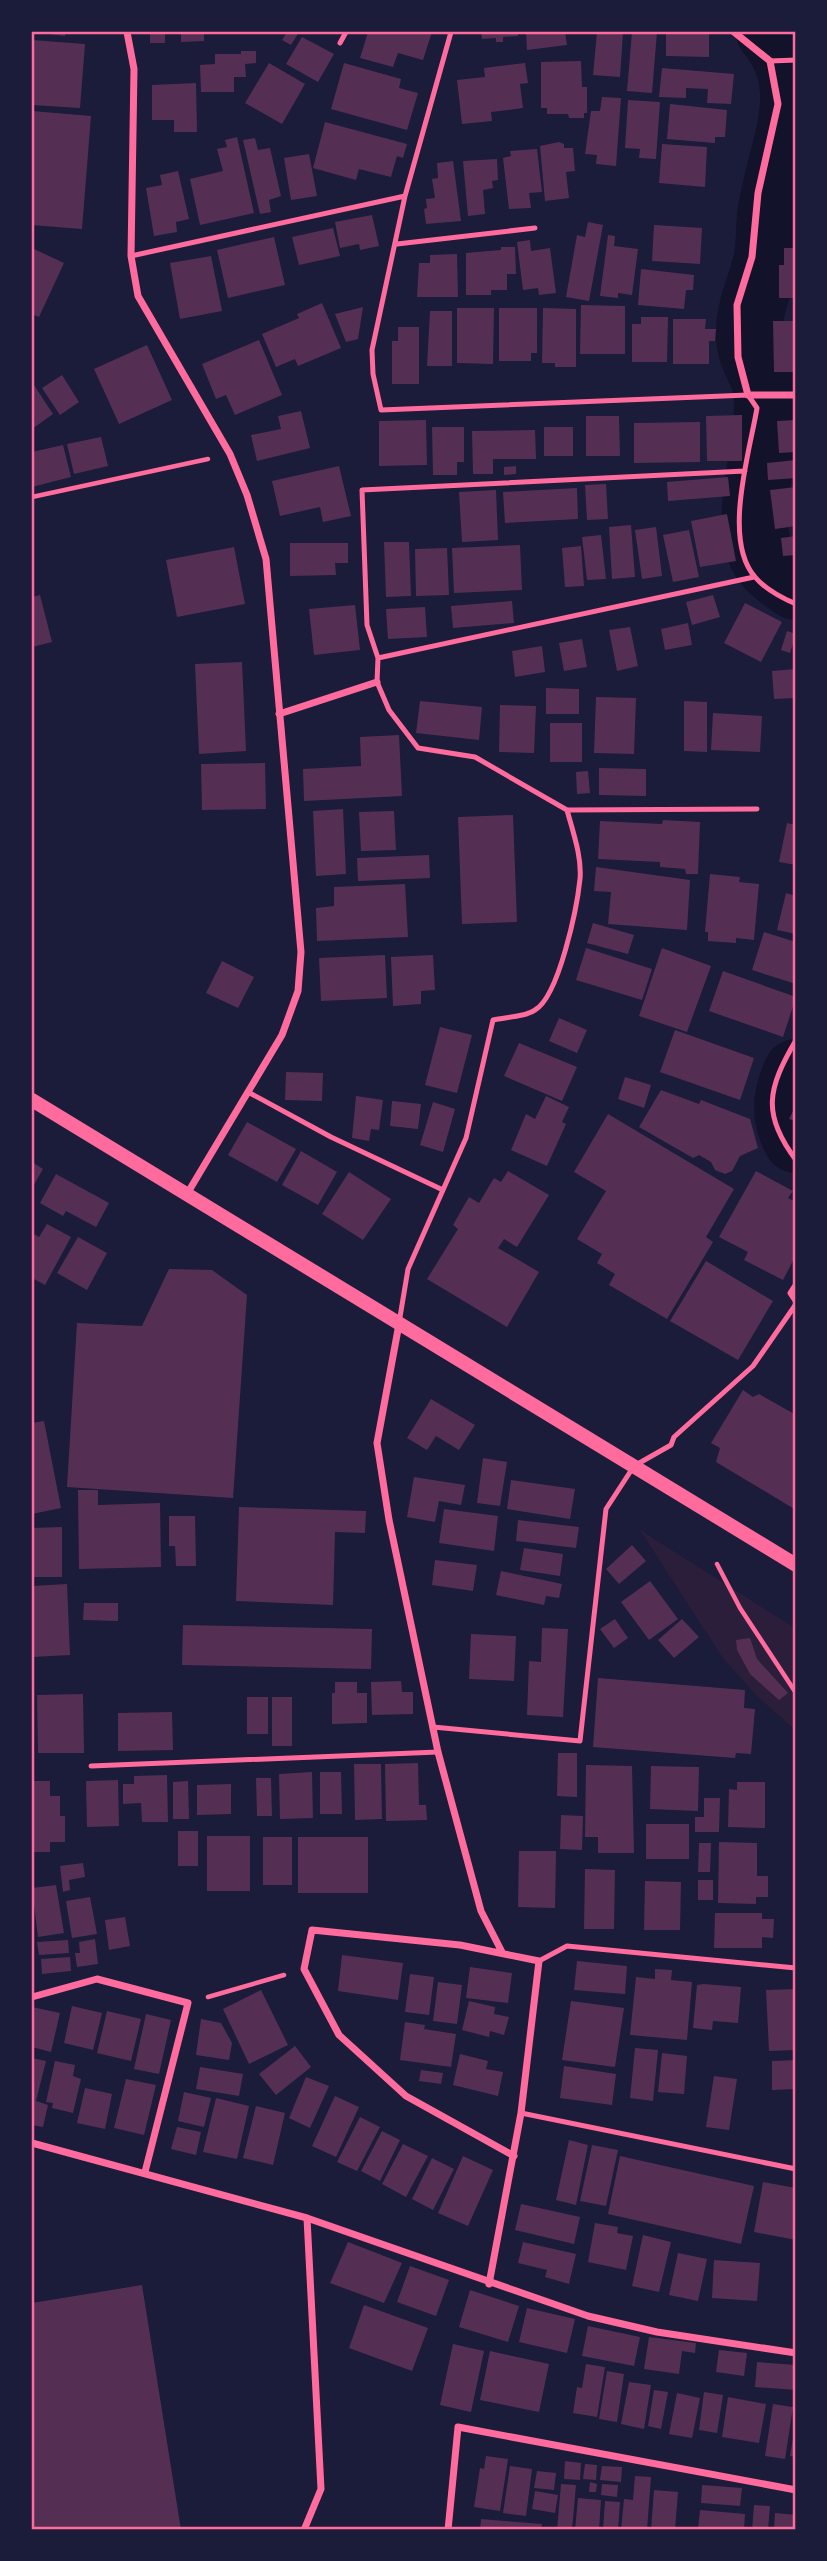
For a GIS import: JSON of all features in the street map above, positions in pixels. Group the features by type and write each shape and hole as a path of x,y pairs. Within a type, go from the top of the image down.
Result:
{"main road":[{"path":"32,1100 796,1565"}],"street":[{"path":"127,32 134,69 131,256 138,296 230,454 247,495 266,559 301,952 298,991 282,1035 187,1195"},
{"path":"734,32 770,61 778,104 758,193 752,257 737,305 738,357 752,395 796,396"},
{"path":"279,714 377,682"},
{"path":"399,1324 377,1443 389,1520 438,1752 481,1911 502,1952"},
{"path":"489,2284 514,2156 521,2113 538,1961 460,1945 313,1930 304,1969 339,2035 407,2096 514,2156"},
{"path":"32,1997 97,1979 187,2003 145,2172"},
{"path":"32,2143 307,2218 489,2284 588,2316 657,2332 796,2353"},
{"path":"304,2529 321,2489 307,2218"},
{"path":"448,2529 458,2427 796,2490"}],"lane":[{"path":"340,43 346,32"},
{"path":"452,32 405,197 397,244 372,349 373,374 381,410 752,395 757,408 741,498 741,536 754,577 796,604"},
{"path":"770,61 796,60"},
{"path":"131,256 405,197"},
{"path":"397,244 536,228"},
{"path":"745,471 362,490 367,625 378,658 377,682 389,710 418,748 474,757 568,810 757,809"},
{"path":"378,658 754,577"},
{"path":"399,1324 408,1269 466,1138 493,1020 534,1011 548,999 557,980 580,878 578,850 568,810"},
{"path":"796,1040 775,1080 771,1106 777,1133 796,1160"},
{"path":"248,1091 331,1137 443,1190"},
{"path":"433,1727 580,1741 606,1509 634,1466 671,1445 674,1437 753,1366 796,1303 790,1293 796,1284"},
{"path":"91,1766 438,1752"},
{"path":"538,1961 568,1946 796,1968"},
{"path":"521,2113 796,2169"}],"path":[{"path":"32,497 230,454"},
{"path":"717,1564 740,1608 796,1693"},
{"path":"187,2003 304,1969"}],"shaded area":[{"path":"640,1530 795,1628 795,1730 757,1696 722,1657"}],"building":[{"path":"34,32 65,32 65,36"},
{"path":"141,32 165,32 165,43 150,43 150,34"},
{"path":"181,32 204,32 204,41 181,42"},
{"path":"287,32 299,32 291,45 282,40"},
{"path":"368,32 432,32 423,60 398,53 393,67 360,58"},
{"path":"481,32 518,32 518,36 503,37 503,42 496,42 496,38 482,39"},
{"path":"526,32 565,32 567,45 527,50"},
{"path":"597,32 623,32 620,77 593,75"},
{"path":"632,32 657,32 652,93 627,91"},
{"path":"666,32 709,32 709,57 666,56"},
{"path":"302,37 334,54 318,82 286,64"},
{"path":"32,40 85,44 80,108 32,105"},
{"path":"241,51 256,51 256,63 245,64 246,77 234,77 234,92 201,92 200,65 215,64 215,54 241,54"},
{"path":"581,61 582,87 587,87 587,113 584,113 584,118 569,118 568,114 547,114 547,108 541,108 541,62"},
{"path":"269,63 305,84 282,124 245,103"},
{"path":"344,63 401,79 399,88 418,93 407,130 331,109"},
{"path":"525,63 528,83 520,84 523,108 491,112 492,121 462,124 457,80 485,77 484,68"},
{"path":"662,68 734,74 731,104 707,103 708,89 686,88 686,98 659,97"},
{"path":"196,83 197,132 174,132 174,120 152,120 152,85"},
{"path":"602,97 621,98 616,166 596,164 597,155 585,154 591,111 600,111"},
{"path":"628,100 660,102 656,159 639,158 640,149 625,148"},
{"path":"670,104 727,110 725,137 715,137 715,143 667,139"},
{"path":"32,111 91,116 82,229 32,225"},
{"path":"325,122 407,144 403,158 397,156 391,177 359,169 356,180 313,168"},
{"path":"237,137 254,213 200,225 190,179 223,171 217,149 227,147 225,140"},
{"path":"255,138 258,150 270,148 281,196 269,200 271,212 260,214 243,140"},
{"path":"559,142 564,144 564,148 573,148 575,171 566,172 569,198 545,201 540,146"},
{"path":"662,144 707,147 705,187 659,183"},
{"path":"537,149 542,192 529,193 531,208 509,209 503,158 511,156 510,151"},
{"path":"309,154 317,196 291,200 284,158"},
{"path":"497,159 498,180 492,181 493,188 483,190 485,214 468,216 463,161"},
{"path":"453,161 461,221 426,224 424,209 427,208 426,199 435,198 432,179 438,178 437,163"},
{"path":"178,171 189,219 176,222 177,232 154,236 146,188 162,185 160,175"},
{"path":"372,215 379,246 360,250 359,244 340,248 335,222"},
{"path":"588,222 603,225 589,301 566,297 577,235 585,237"},
{"path":"654,225 702,228 700,264 652,261"},
{"path":"333,228 340,256 299,265 292,237"},
{"path":"608,235 615,236 614,246 638,249 632,295 618,293 618,298 600,296"},
{"path":"274,237 285,285 228,298 217,250"},
{"path":"530,240 531,251 550,248 556,293 539,295 538,288 523,290 517,242"},
{"path":"501,247 515,247 516,274 507,274 507,290 491,290 491,295 466,295 466,253 501,250"},
{"path":"32,248 64,263 39,317 32,314"},
{"path":"784,248 796,248 796,298 779,298 779,265 784,265"},
{"path":"457,254 458,297 417,297 419,263 430,263 430,255"},
{"path":"211,256 222,311 180,319 170,263"},
{"path":"641,269 694,275 693,290 686,290 684,309 638,305"},
{"path":"322,303 341,348 298,366 295,359 276,367 262,334 299,318 297,314"},
{"path":"581,305 625,306 625,354 580,354"},
{"path":"363,307 358,339 346,342 335,314"},
{"path":"457,308 494,308 493,364 457,363"},
{"path":"499,308 537,308 537,353 531,353 531,361 499,361"},
{"path":"543,308 576,309 576,367 555,367 555,363 542,363"},
{"path":"430,311 452,311 452,366 427,366"},
{"path":"641,317 668,317 667,362 632,362 632,324 641,324"},
{"path":"673,319 706,319 705,329 716,329 715,341 709,341 709,364 673,364"},
{"path":"773,321 796,321 796,372 774,372"},
{"path":"398,327 419,327 419,384 392,384 392,341 398,341"},
{"path":"259,340 282,395 235,415 226,395 216,399 202,364"},
{"path":"147,345 172,400 119,424 94,369"},
{"path":"62,375 79,402 60,415 42,388"},
{"path":"32,382 53,414 32,429"},
{"path":"301,411 310,448 257,461 251,435 281,429 278,416"},
{"path":"742,415 742,461 707,461 706,416"},
{"path":"586,416 619,416 620,456 586,456"},
{"path":"426,420 427,465 379,466 379,421"},
{"path":"796,420 796,452 779,453 777,421"},
{"path":"700,422 700,462 634,463 634,423"},
{"path":"432,427 464,427 464,462 457,462 457,475 433,475"},
{"path":"544,427 573,427 573,456 544,456"},
{"path":"535,430 536,459 493,459 493,474 473,474 472,431"},
{"path":"101,437 108,466 74,474 67,444"},
{"path":"63,445 71,477 32,487 32,452"},
{"path":"796,460 796,478 768,480 767,463"},
{"path":"339,466 351,516 323,522 320,507 280,516 272,481"},
{"path":"516,466 516,474 504,475 504,467"},
{"path":"728,477 730,496 668,501 667,482"},
{"path":"606,484 608,519 587,520 585,485"},
{"path":"796,487 796,526 775,529 770,490"},
{"path":"577,488 578,519 505,523 503,492"},
{"path":"496,490 498,540 462,542 459,492"},
{"path":"727,514 736,561 700,567 691,521"},
{"path":"631,525 635,577 612,579 609,527"},
{"path":"656,527 662,576 642,579 635,530"},
{"path":"689,530 699,577 673,582 663,535"},
{"path":"601,535 606,579 587,580 582,537"},
{"path":"796,536 796,555 783,556 781,538"},
{"path":"384,542 409,542 411,596 386,597"},
{"path":"290,543 348,543 348,563 335,563 336,575 290,576"},
{"path":"520,545 522,590 454,593 452,548"},
{"path":"581,546 584,586 565,587 562,548"},
{"path":"234,547 245,604 177,617 166,560"},
{"path":"447,548 449,595 416,596 415,549"},
{"path":"40,595 52,642 32,647 32,597"},
{"path":"713,595 720,617 692,625 686,602"},
{"path":"512,601 514,623 453,628 451,606"},
{"path":"745,603 782,622 761,662 724,643"},
{"path":"355,605 360,650 314,655 309,609"},
{"path":"425,607 427,637 388,639 386,609"},
{"path":"688,623 692,645 665,650 661,629"},
{"path":"630,627 638,666 617,671 609,630"},
{"path":"787,631 796,634 790,653 781,650"},
{"path":"582,639 587,667 564,671 559,643"},
{"path":"542,646 545,672 515,677 512,651"},
{"path":"242,662 246,751 199,754 195,664"},
{"path":"795,669 796,698 774,699 772,671"},
{"path":"546,688 579,689 579,714 546,714"},
{"path":"596,697 636,698 634,754 594,753"},
{"path":"420,701 482,707 479,740 416,733"},
{"path":"684,701 707,702 707,752 684,751"},
{"path":"500,705 536,706 534,753 499,752"},
{"path":"713,713 762,716 760,752 711,750"},
{"path":"550,723 582,723 582,762 550,762"},
{"path":"399,735 402,796 304,801 303,769 361,766 360,737"},
{"path":"265,763 266,809 202,810 201,764"},
{"path":"599,768 646,769 646,796 599,795"},
{"path":"588,771 590,793 577,794 576,772"},
{"path":"343,809 346,874 316,876 313,811"},
{"path":"394,811 396,850 361,851 359,812"},
{"path":"513,815 517,922 462,924 458,817"},
{"path":"663,820 700,822 698,874 686,874 685,869 660,867 660,862 598,859 600,821 662,824"},
{"path":"787,823 796,825 796,865 779,862"},
{"path":"429,855 430,878 358,881 357,858"},
{"path":"596,867 690,880 687,930 608,924 611,892 594,891"},
{"path":"710,874 740,877 739,882 759,884 754,940 736,938 736,943 708,941 708,932 705,932"},
{"path":"405,884 408,937 317,941 316,908 334,906 334,887"},
{"path":"786,893 796,896 796,934 777,930"},
{"path":"593,923 634,935 628,954 587,943"},
{"path":"764,932 796,942 796,984 752,970"},
{"path":"586,948 652,969 642,1000 576,980"},
{"path":"662,948 711,966 687,1032 639,1016"},
{"path":"385,955 387,998 321,1001 319,958"},
{"path":"433,955 435,990 421,991 421,1004 393,1006 391,957"},
{"path":"222,961 254,977 238,1008 206,993"},
{"path":"723,971 796,997 783,1037 709,1011"},
{"path":"559,1018 587,1030 577,1053 549,1041"},
{"path":"440,1027 472,1035 457,1093 425,1085"},
{"path":"675,1030 754,1058 740,1100 660,1072"},
{"path":"519,1043 577,1067 562,1101 504,1076"},
{"path":"286,1072 323,1073 322,1101 285,1100"},
{"path":"625,1077 651,1085 644,1108 618,1099"},
{"path":"661,1090 699,1104 701,1100 750,1119 758,1148 740,1156 732,1171 725,1174 715,1170 711,1162 699,1155 693,1158 639,1127"},
{"path":"356,1096 383,1100 379,1130 371,1129 369,1141 352,1138"},
{"path":"546,1096 569,1107 562,1122 566,1124 547,1166 511,1150 526,1114 535,1119"},
{"path":"392,1101 421,1104 418,1129 390,1126"},
{"path":"433,1102 455,1109 443,1152 420,1145"},
{"path":"796,1105 796,1121 789,1119"},
{"path":"608,1114 734,1189 706,1237 713,1242 667,1319 609,1285 615,1274 597,1263 602,1254 577,1239 606,1191 574,1172"},
{"path":"247,1122 296,1149 277,1182 228,1155"},
{"path":"301,1151 337,1172 318,1205 282,1185"},
{"path":"32,1162 43,1169 32,1188"},
{"path":"508,1171 549,1195 517,1247 504,1239 498,1248 539,1272 507,1327 427,1279 458,1229 453,1225 469,1197 479,1203 494,1178 501,1182"},
{"path":"756,1171 793,1191 788,1198 796,1202 796,1255 783,1280 744,1260 748,1252 719,1237"},
{"path":"349,1172 391,1199 363,1240 322,1214"},
{"path":"56,1174 109,1203 96,1227 66,1211 63,1216 40,1203"},
{"path":"47,1224 71,1237 45,1285 32,1278 32,1233 39,1237"},
{"path":"78,1237 107,1253 87,1290 57,1273"},
{"path":"706,1261 773,1301 738,1360 670,1321"},
{"path":"169,1269 212,1270 247,1295 233,1498 67,1487 77,1323 142,1326"},
{"path":"743,1390 753,1397 759,1394 796,1415 796,1510 716,1462 720,1448 711,1443"},
{"path":"431,1399 475,1425 459,1450 436,1436 427,1450 407,1438"},
{"path":"44,1421 61,1508 32,1514 32,1423"},
{"path":"483,1458 507,1462 500,1506 477,1503"},
{"path":"414,1477 465,1485 461,1505 439,1501 435,1522 407,1517"},
{"path":"511,1480 575,1489 570,1519 507,1509"},
{"path":"78,1490 98,1490 98,1505 160,1503 161,1567 79,1569"},
{"path":"239,1507 366,1511 365,1533 335,1532 333,1605 236,1601"},
{"path":"444,1509 498,1516 494,1551 439,1543"},
{"path":"169,1516 195,1516 196,1566 176,1566 175,1546 169,1546"},
{"path":"518,1520 579,1527 576,1548 516,1541"},
{"path":"62,1527 62,1577 32,1577 32,1528"},
{"path":"632,1545 646,1561 619,1584 606,1569"},
{"path":"524,1548 563,1554 560,1576 520,1570"},
{"path":"435,1560 477,1565 473,1591 432,1585"},
{"path":"501,1571 562,1584 559,1598 546,1596 544,1605 496,1595"},
{"path":"650,1581 678,1619 649,1640 621,1602"},
{"path":"67,1584 70,1655 32,1657 32,1586"},
{"path":"84,1603 118,1603 118,1621 83,1620"},
{"path":"615,1619 628,1638 614,1648 600,1629"},
{"path":"682,1619 699,1637 674,1658 658,1640"},
{"path":"183,1625 372,1629 371,1669 182,1665"},
{"path":"542,1628 568,1629 563,1717 527,1715 529,1661 541,1662"},
{"path":"471,1634 516,1636 514,1681 469,1679"},
{"path":"750,1638 757,1659 788,1693 779,1700 750,1674 737,1650 736,1640"},
{"path":"598,1678 745,1690 744,1708 755,1709 751,1754 736,1753 735,1758 593,1747"},
{"path":"401,1681 402,1692 413,1692 413,1714 372,1715 371,1682"},
{"path":"335,1682 357,1682 357,1693 367,1693 367,1723 332,1724 332,1693 335,1693"},
{"path":"83,1694 84,1753 38,1753 37,1695"},
{"path":"247,1697 268,1697 268,1734 247,1734"},
{"path":"272,1697 292,1697 292,1746 272,1746"},
{"path":"172,1712 173,1750 118,1751 118,1713"},
{"path":"558,1753 577,1753 577,1797 557,1796"},
{"path":"418,1763 419,1805 426,1805 427,1820 386,1821 385,1764"},
{"path":"354,1764 381,1764 382,1819 355,1820"},
{"path":"586,1765 632,1766 634,1853 598,1853 598,1837 585,1837"},
{"path":"651,1766 699,1767 698,1811 650,1809"},
{"path":"312,1772 313,1818 280,1819 279,1774"},
{"path":"320,1772 341,1772 342,1814 320,1814"},
{"path":"167,1775 168,1822 142,1822 141,1803 123,1804 123,1784 134,1784 134,1776"},
{"path":"256,1778 271,1778 272,1816 257,1816"},
{"path":"118,1780 119,1826 87,1827 86,1781"},
{"path":"32,1781 50,1781 50,1796 60,1796 60,1816 65,1816 65,1842 50,1842 50,1852 32,1852"},
{"path":"188,1781 189,1819 173,1819 173,1782"},
{"path":"737,1782 765,1782 765,1828 728,1827 729,1789 737,1790"},
{"path":"231,1784 231,1814 197,1815 197,1785"},
{"path":"704,1798 720,1798 719,1832 695,1832 695,1817 704,1817"},
{"path":"561,1815 583,1816 582,1850 560,1849"},
{"path":"646,1824 689,1824 689,1859 646,1859"},
{"path":"178,1831 198,1831 198,1866 178,1866"},
{"path":"207,1836 250,1836 250,1891 207,1891"},
{"path":"263,1837 292,1837 292,1885 263,1885"},
{"path":"298,1837 368,1837 368,1893 298,1893"},
{"path":"719,1842 757,1843 757,1876 768,1876 768,1897 756,1897 756,1904 718,1903"},
{"path":"699,1843 711,1843 710,1872 698,1872"},
{"path":"519,1851 556,1851 555,1908 518,1907"},
{"path":"83,1863 85,1877 69,1880 70,1890 63,1892 60,1866"},
{"path":"585,1869 615,1870 614,1929 584,1929"},
{"path":"698,1880 713,1880 713,1900 698,1900"},
{"path":"645,1881 681,1882 680,1930 644,1930"},
{"path":"56,1885 64,1933 38,1937 32,1888"},
{"path":"90,1897 97,1934 72,1938 66,1901"},
{"path":"715,1913 762,1913 762,1919 774,1919 773,1938 762,1937 762,1948 714,1948"},
{"path":"125,1917 130,1946 109,1950 105,1920"},
{"path":"95,1939 98,1964 77,1967 75,1953 80,1953 79,1942"},
{"path":"68,1940 69,1953 39,1955 37,1942"},
{"path":"342,1955 403,1963 398,2000 338,1991"},
{"path":"70,1957 71,1971 42,1974 41,1959"},
{"path":"577,1961 627,1966 625,1994 574,1990"},
{"path":"470,1967 512,1973 508,2003 466,1998"},
{"path":"655,1969 672,1970 671,1980 692,1982 687,2040 630,2035 636,1977 655,1979"},
{"path":"410,1974 434,1977 429,2015 405,2012"},
{"path":"438,1982 462,1985 457,2024 433,2021"},
{"path":"697,1985 741,1987 738,2023 713,2021 712,2030 693,2028"},
{"path":"796,1989 796,2050 769,2051 766,1990"},
{"path":"261,1990 288,2045 249,2064 223,2009"},
{"path":"469,2001 495,2007 494,2014 509,2017 504,2035 490,2031 489,2037 462,2030"},
{"path":"571,2001 624,2008 615,2067 562,2060"},
{"path":"72,2006 102,2013 93,2050 64,2043"},
{"path":"32,2007 60,2013 51,2052 32,2047"},
{"path":"107,2011 141,2019 131,2061 97,2053"},
{"path":"146,2014 171,2020 159,2074 134,2069"},
{"path":"201,2019 221,2023 232,2043 229,2060 196,2055"},
{"path":"405,2022 425,2025 424,2029 456,2034 451,2067 400,2060"},
{"path":"295,2046 311,2067 276,2095 259,2074"},
{"path":"635,2048 658,2050 653,2101 630,2098"},
{"path":"662,2053 687,2056 684,2094 658,2092"},
{"path":"460,2054 488,2061 486,2069 503,2072 498,2096 453,2085"},
{"path":"32,2058 46,2061 36,2101 48,2105 43,2127 32,2125"},
{"path":"796,2060 796,2089 772,2090 772,2061"},
{"path":"55,2061 75,2065 73,2076 81,2079 73,2113 52,2108 53,2103 46,2102"},
{"path":"564,2066 616,2074 612,2105 560,2098"},
{"path":"200,2067 243,2074 239,2096 196,2089"},
{"path":"421,2070 443,2073 441,2084 419,2081"},
{"path":"714,2076 737,2079 729,2130 706,2127"},
{"path":"306,2077 329,2086 310,2128 289,2118"},
{"path":"126,2079 156,2085 144,2135 114,2128"},
{"path":"85,2088 112,2094 105,2129 77,2123"},
{"path":"184,2092 211,2098 204,2127 178,2121"},
{"path":"335,2096 359,2107 336,2157 312,2146"},
{"path":"216,2098 249,2106 237,2159 203,2152"},
{"path":"256,2106 285,2113 273,2165 243,2158"},
{"path":"360,2117 380,2127 357,2171 337,2162"},
{"path":"177,2127 201,2132 196,2155 171,2149"},
{"path":"382,2131 400,2140 380,2181 361,2171"},
{"path":"569,2140 588,2145 576,2205 556,2200"},
{"path":"403,2144 428,2156 406,2197 382,2184"},
{"path":"592,2145 618,2150 606,2206 580,2201"},
{"path":"463,2156 493,2170 468,2226 438,2213"},
{"path":"620,2156 754,2186 741,2244 608,2214"},
{"path":"432,2158 454,2169 433,2210 412,2199"},
{"path":"763,2182 796,2188 796,2240 754,2232"},
{"path":"521,2204 580,2217 574,2244 515,2230"},
{"path":"595,2223 618,2227 617,2233 633,2236 626,2270 588,2262"},
{"path":"643,2235 671,2242 659,2292 632,2286"},
{"path":"348,2242 402,2263 384,2303 330,2283"},
{"path":"523,2242 576,2254 569,2284 545,2277 547,2270 518,2263"},
{"path":"678,2253 707,2259 698,2301 669,2295"},
{"path":"714,2260 760,2263 757,2301 712,2298"},
{"path":"410,2266 449,2280 436,2316 397,2302"},
{"path":"142,2285 181,2530 32,2530 32,2303"},
{"path":"470,2290 519,2306 508,2342 459,2327"},
{"path":"364,2305 428,2328 412,2371 349,2348"},
{"path":"527,2308 575,2319 567,2353 519,2342"},
{"path":"588,2326 640,2337 634,2366 582,2356"},
{"path":"649,2337 696,2343 695,2353 682,2351 679,2374 644,2369"},
{"path":"453,2344 484,2351 471,2412 440,2405"},
{"path":"719,2350 747,2353 744,2376 716,2372"},
{"path":"490,2351 549,2364 539,2412 480,2400"},
{"path":"757,2362 796,2365 796,2390 755,2387"},
{"path":"586,2364 605,2367 597,2417 573,2413 577,2387 582,2388"},
{"path":"607,2371 624,2374 617,2422 599,2419"},
{"path":"629,2382 651,2385 644,2429 621,2424"},
{"path":"654,2390 668,2392 661,2429 648,2426"},
{"path":"704,2392 723,2395 717,2433 699,2430"},
{"path":"677,2393 700,2398 692,2438 669,2434"},
{"path":"728,2397 766,2404 759,2443 722,2437"},
{"path":"773,2404 793,2407 785,2459 765,2456"},
{"path":"796,2433 796,2457 790,2456"},
{"path":"486,2456 508,2459 500,2511 474,2507 480,2468 484,2469"},
{"path":"565,2461 581,2463 580,2480 564,2479"},
{"path":"585,2464 597,2465 596,2480 583,2479"},
{"path":"510,2466 532,2469 526,2516 503,2513"},
{"path":"602,2466 622,2467 621,2482 600,2480"},
{"path":"537,2471 556,2473 554,2490 534,2488"},
{"path":"635,2476 651,2477 647,2530 621,2530 624,2499 633,2500"},
{"path":"590,2482 597,2484 596,2492 589,2492"},
{"path":"561,2484 576,2485 572,2530 557,2530"},
{"path":"602,2484 618,2485 617,2497 601,2495"},
{"path":"702,2485 742,2488 740,2506 701,2503"},
{"path":"654,2490 678,2492 675,2530 651,2530"},
{"path":"535,2491 558,2495 555,2513 532,2509"},
{"path":"578,2498 601,2500 599,2530 575,2530"},
{"path":"605,2501 620,2502 618,2530 603,2530"},
{"path":"754,2505 770,2506 768,2530 752,2530"},
{"path":"700,2510 745,2514 744,2530 698,2530"},
{"path":"775,2513 796,2515 796,2530 774,2530"},
{"path":"481,2519 542,2524 541,2530 480,2530"}],"waterway":[{"path":"769,32 783,52 793,94 788,137 771,210 767,257 749,329 750,347 766,390 767,410 755,515 761,554 776,573 796,587"},
{"path":"796,1072 787,1106 789,1122 796,1140"}]}
